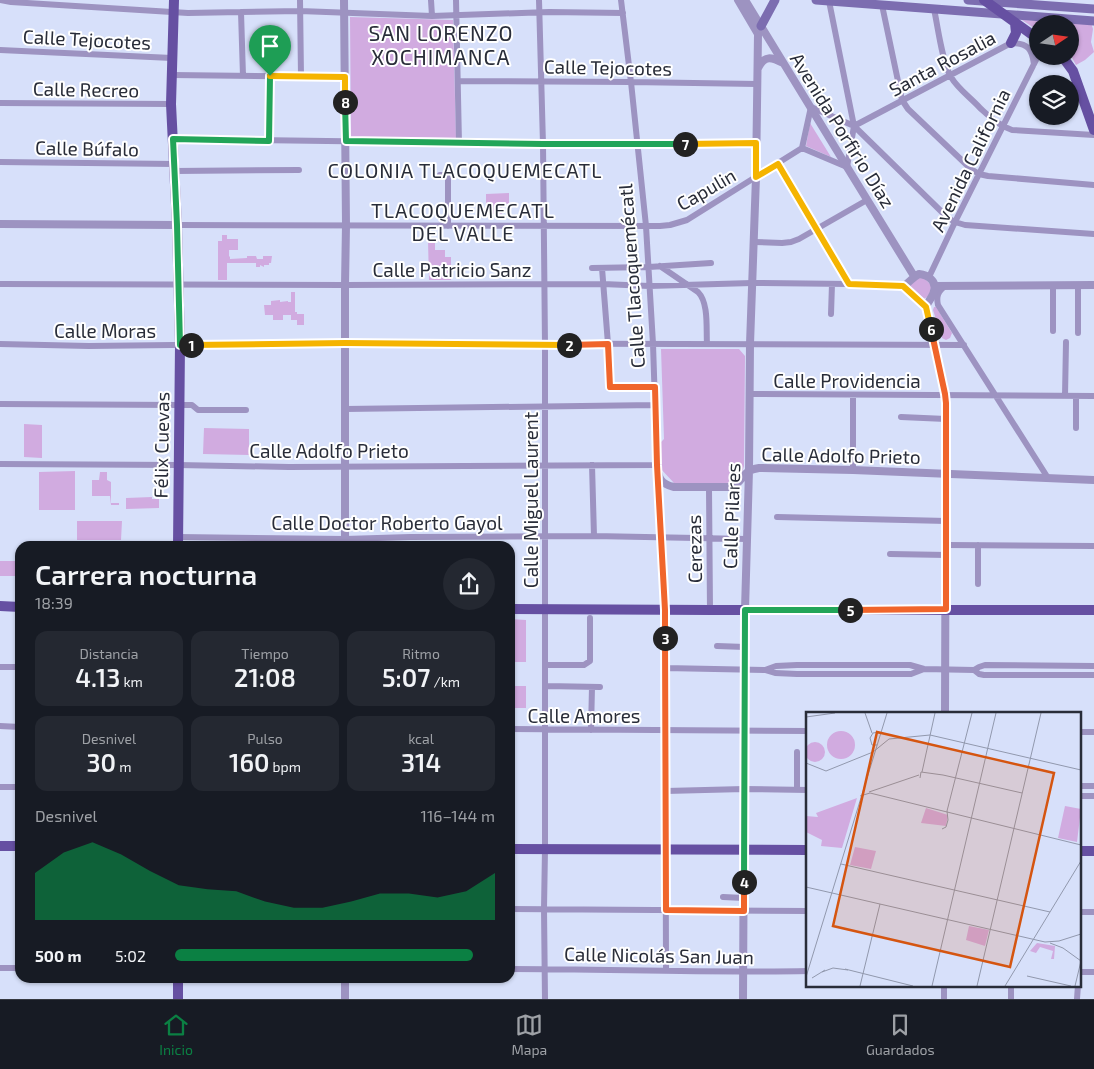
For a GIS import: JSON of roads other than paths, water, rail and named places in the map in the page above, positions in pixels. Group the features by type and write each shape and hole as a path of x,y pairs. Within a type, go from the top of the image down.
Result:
{"main road":[{"path":"174,0 172,58 174,168"},
{"path":"760,30 775,0"},
{"path":"816,0 1094,21"},
{"path":"968,0 1094,9"},
{"path":"984,1 1029,33"},
{"path":"1012,43 1016,33 1015,23"},
{"path":"1070,65 1094,130"},
{"name":"Félix Cuevas","path":"174,168 180,345 178,541"},
{"path":"0,606 15,607"},
{"path":"515,609 1094,610"},
{"path":"0,846 15,846"},
{"path":"515,849 806,850"},
{"path":"178,983 178,999"}],"street":[{"path":"0,0 174,13 300,12 432,16 539,12 623,12"},
{"path":"300,0 300,76"},
{"path":"344,0 346,141 345,541"},
{"path":"431,0 432,16"},
{"path":"456,0 459,143"},
{"name":"Calle Miguel Laurent","path":"539,0 542,81 545,345 545,999"},
{"name":"Calle Tlacoquemécatl","path":"621,0 646,226 655,387 657,465 658,476 663,486"},
{"name":"Avenida Porfirio Díaz","path":"738,0 783,63 914,276"},
{"name":"Avenida Porfirio Díaz","path":"745,0 760,30"},
{"path":"829,1 854,126 847,167 802,148 810,107 854,126 948,218 955,222 1094,234"},
{"path":"1016,2 1018,10 1024,16"},
{"path":"882,5 902,100 908,109 971,169 979,174 988,176 1094,184"},
{"path":"934,9 946,66 950,76 955,84 994,121 1012,130 1094,135"},
{"path":"241,12 243,76"},
{"name":"Calle Pilares","path":"743,999 745,610 757,70 760,30"},
{"name":"Santa Rosalia","path":"854,126 1012,43 1021,44 1029,50"},
{"name":"Calle Tejocotes","path":"0,50 172,58"},
{"path":"757,70 762,61 766,59 774,58 783,63"},
{"name":"Avenida California","path":"929,277 1034,65"},
{"path":"172,75 345,77"},
{"path":"269,141 270,76"},
{"name":"Calle Tejocotes","path":"458,81 757,84"},
{"name":"Calle Recreo","path":"0,103 172,104"},
{"path":"173,139 543,144 756,143"},
{"name":"Capulin","path":"177,225 670,225 687,220 802,148"},
{"name":"Calle Búfalo","path":"0,162 299,170"},
{"path":"778,164 849,284"},
{"path":"440,175 448,175 448,226"},
{"path":"754,242 790,242 799,239 867,200"},
{"path":"0,224 177,225"},
{"path":"592,268 711,263"},
{"path":"660,266 700,294 704,300 707,344"},
{"path":"602,268 610,387 655,387"},
{"path":"926,307 935,286 929,277 919,274 903,286 926,307 945,394 947,475 946,712"},
{"name":"Calle Patricio Sanz","path":"0,284 603,284 649,286 752,283 903,286"},
{"path":"831,314 832,284"},
{"path":"1053,285 1053,331"},
{"path":"1078,285 1078,333"},
{"path":"935,286 1094,285"},
{"path":"945,286 938,294 938,305 1048,478"},
{"path":"1066,342 1066,396"},
{"name":"Calle Moras","path":"0,344 89,346 345,343 964,345"},
{"name":"Calle Providencia","path":"749,394 1094,396"},
{"path":"853,470 854,395"},
{"path":"1076,396 1076,428"},
{"path":"0,404 179,404 192,405 198,410 246,410"},
{"path":"345,409 655,405"},
{"path":"901,417 946,419"},
{"name":"Calle Adolfo Prieto","path":"0,464 266,467 657,465"},
{"path":"592,465 594,536"},
{"name":"Calle Adolfo Prieto","path":"663,486 724,488 734,486 741,481 749,470 759,468 1094,480"},
{"path":"663,486 666,970"},
{"name":"Cerezas","path":"709,488 710,610"},
{"path":"777,517 947,521"},
{"name":"Calle Doctor Roberto Gayol","path":"367,541 410,537 546,536 747,539"},
{"path":"946,545 1094,546"},
{"path":"978,545 978,584"},
{"path":"890,554 946,555"},
{"path":"546,665 584,665 590,661 590,618"},
{"path":"717,646 745,647"},
{"path":"891,664 891,674"},
{"path":"765,670 776,666 797,665 910,664 924,669 946,670 974,670 985,665 1094,666"},
{"path":"797,665 797,674"},
{"path":"840,665 840,674"},
{"path":"0,667 15,667"},
{"path":"665,668 744,669 797,674 911,674 924,669"},
{"path":"974,670 984,675 1094,675"},
{"path":"546,686 600,686"},
{"path":"591,730 592,686"},
{"path":"0,726 15,727"},
{"name":"Calle Amores","path":"515,730 806,731"},
{"path":"797,752 797,790"},
{"path":"0,787 15,787"},
{"path":"666,791 806,790"},
{"path":"723,897 744,898"},
{"path":"515,909 806,911"},
{"path":"0,968 15,968"},
{"name":"Calle Nicolás San Juan","path":"515,969 806,971"},
{"path":"345,999 346,983"},
{"path":"944,986 944,999"},
{"path":"1011,986 1011,999"},
{"path":"1077,999 1078,986"}],"district":[{"name":"SAN LORENZO XOCHIMANCA","path":"441,44"},
{"name":"COLONIA TLACOQUEMECATL","path":"465,170"},
{"name":"TLACOQUEMECATL DEL VALLE","path":"463,222"}]}
